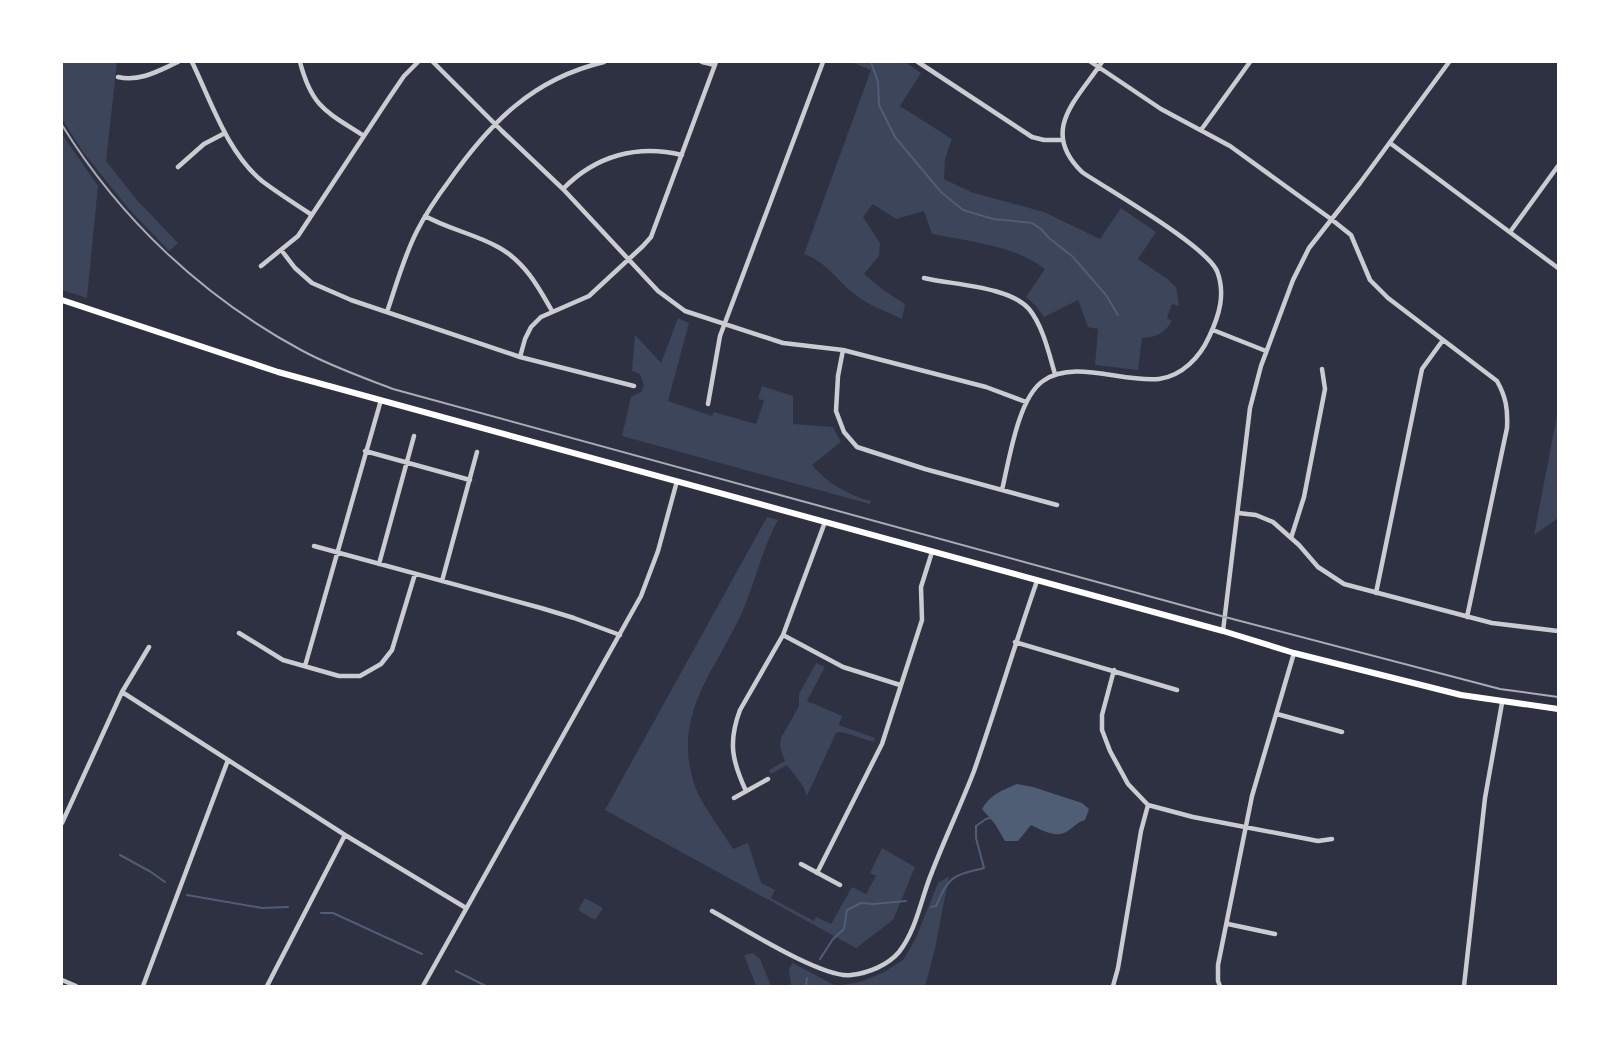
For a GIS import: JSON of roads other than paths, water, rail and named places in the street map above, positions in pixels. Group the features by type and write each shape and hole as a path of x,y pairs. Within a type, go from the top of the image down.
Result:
{"main road":[{"path":"62,300 256,365 1223,631 1294,653 1461,695 1502,703 1558,709"}],"street":[{"path":"118,76 134,79 178,62"},
{"path":"192,62 234,148 261,180 312,215"},
{"path":"300,62 308,86 319,106 364,136"},
{"path":"261,266 298,236 404,76 418,62"},
{"path":"434,62 494,124 563,189 672,303 685,311 783,343 843,350 976,384 1026,402"},
{"path":"387,312 424,216 469,153 494,124 517,103 546,84 576,70 604,62"},
{"path":"520,357 531,327 541,317 589,296 651,237 715,63 702,62"},
{"path":"708,404 720,336 823,62"},
{"path":"918,62 1032,136 1044,140 1062,140"},
{"path":"1091,62 1100,64 1161,109 1230,146 1331,219 1351,235 1370,280 1388,298 1497,381 1505,395 1508,410 1507,428 1467,617"},
{"path":"1201,130 1250,62"},
{"path":"1223,631 1250,408 1266,351 1302,261 1449,62"},
{"path":"1002,490 1026,402 1037,386 1055,374 1073,371 1143,380 1161,379 1178,373 1200,354 1222,302 1221,288 1213,265 1202,252 1082,172 1065,150 1062,140 1065,117 1100,64"},
{"path":"178,167 204,144 225,133"},
{"path":"1390,143 1558,268"},
{"path":"563,189 588,167 607,158 639,150 656,150 682,155"},
{"path":"1510,232 1558,166"},
{"path":"424,216 497,246 512,256 535,281 552,311"},
{"path":"282,251 295,268 312,283 351,300 520,357 634,386"},
{"path":"924,278 1015,298 1029,309 1036,319 1055,374"},
{"path":"1212,330 1266,351"},
{"path":"1376,593 1422,369 1443,340"},
{"path":"843,350 838,376 836,411 844,432 857,447 925,469 1057,505"},
{"path":"1291,538 1304,497 1325,389 1322,369"},
{"path":"305,666 381,400"},
{"path":"379,564 414,436"},
{"path":"365,451 470,480"},
{"path":"442,581 477,452"},
{"path":"423,987 620,636 651,574 677,482"},
{"path":"1238,513 1266,519 1291,538 1318,567 1344,584 1492,623 1558,631"},
{"path":"746,791 733,758 732,743 736,721 783,635 825,522"},
{"path":"314,546 574,618 620,636"},
{"path":"817,873 877,756 922,620 921,587 932,552"},
{"path":"239,633 277,657 350,677 366,674 381,664 395,644 415,574"},
{"path":"712,911 828,973 850,975 876,968 889,962 898,953 906,941 936,862 957,816 1037,581"},
{"path":"783,635 843,667 900,685"},
{"path":"1015,642 1177,690"},
{"path":"62,824 122,692 149,647"},
{"path":"1220,987 1218,965 1252,796 1294,653"},
{"path":"1114,670 1102,715 1102,730 1110,751 1128,784 1148,805 1192,817 1318,841 1332,839"},
{"path":"122,692 345,835 466,908"},
{"path":"1464,987 1485,798 1502,703"},
{"path":"1277,714 1342,732"},
{"path":"143,987 228,760"},
{"path":"734,798 768,779"},
{"path":"1113,987 1141,831 1148,805"},
{"path":"267,987 345,835"},
{"path":"801,864 840,885"},
{"path":"1227,924 1275,934"},
{"path":"62,980 76,987"}],"waterway":[{"path":"871,62 878,82 879,105 895,137 941,192 963,210 993,219 1032,223 1041,229 1072,256 1106,295 1118,315"},
{"path":"931,907 936,906 953,878 984,868 976,838 976,826 990,818"},
{"path":"120,855 165,882"},
{"path":"187,895 262,908 288,907"},
{"path":"820,959 833,939 844,929 847,910 861,903 906,901"},
{"path":"321,913 333,913 422,954"},
{"path":"456,971 486,986"},
{"path":"806,986 807,978"}],"railway":[{"path":"62,125 85,159 137,224 166,253 230,306 301,350 393,389 1225,617 1500,689 1558,697"}]}
